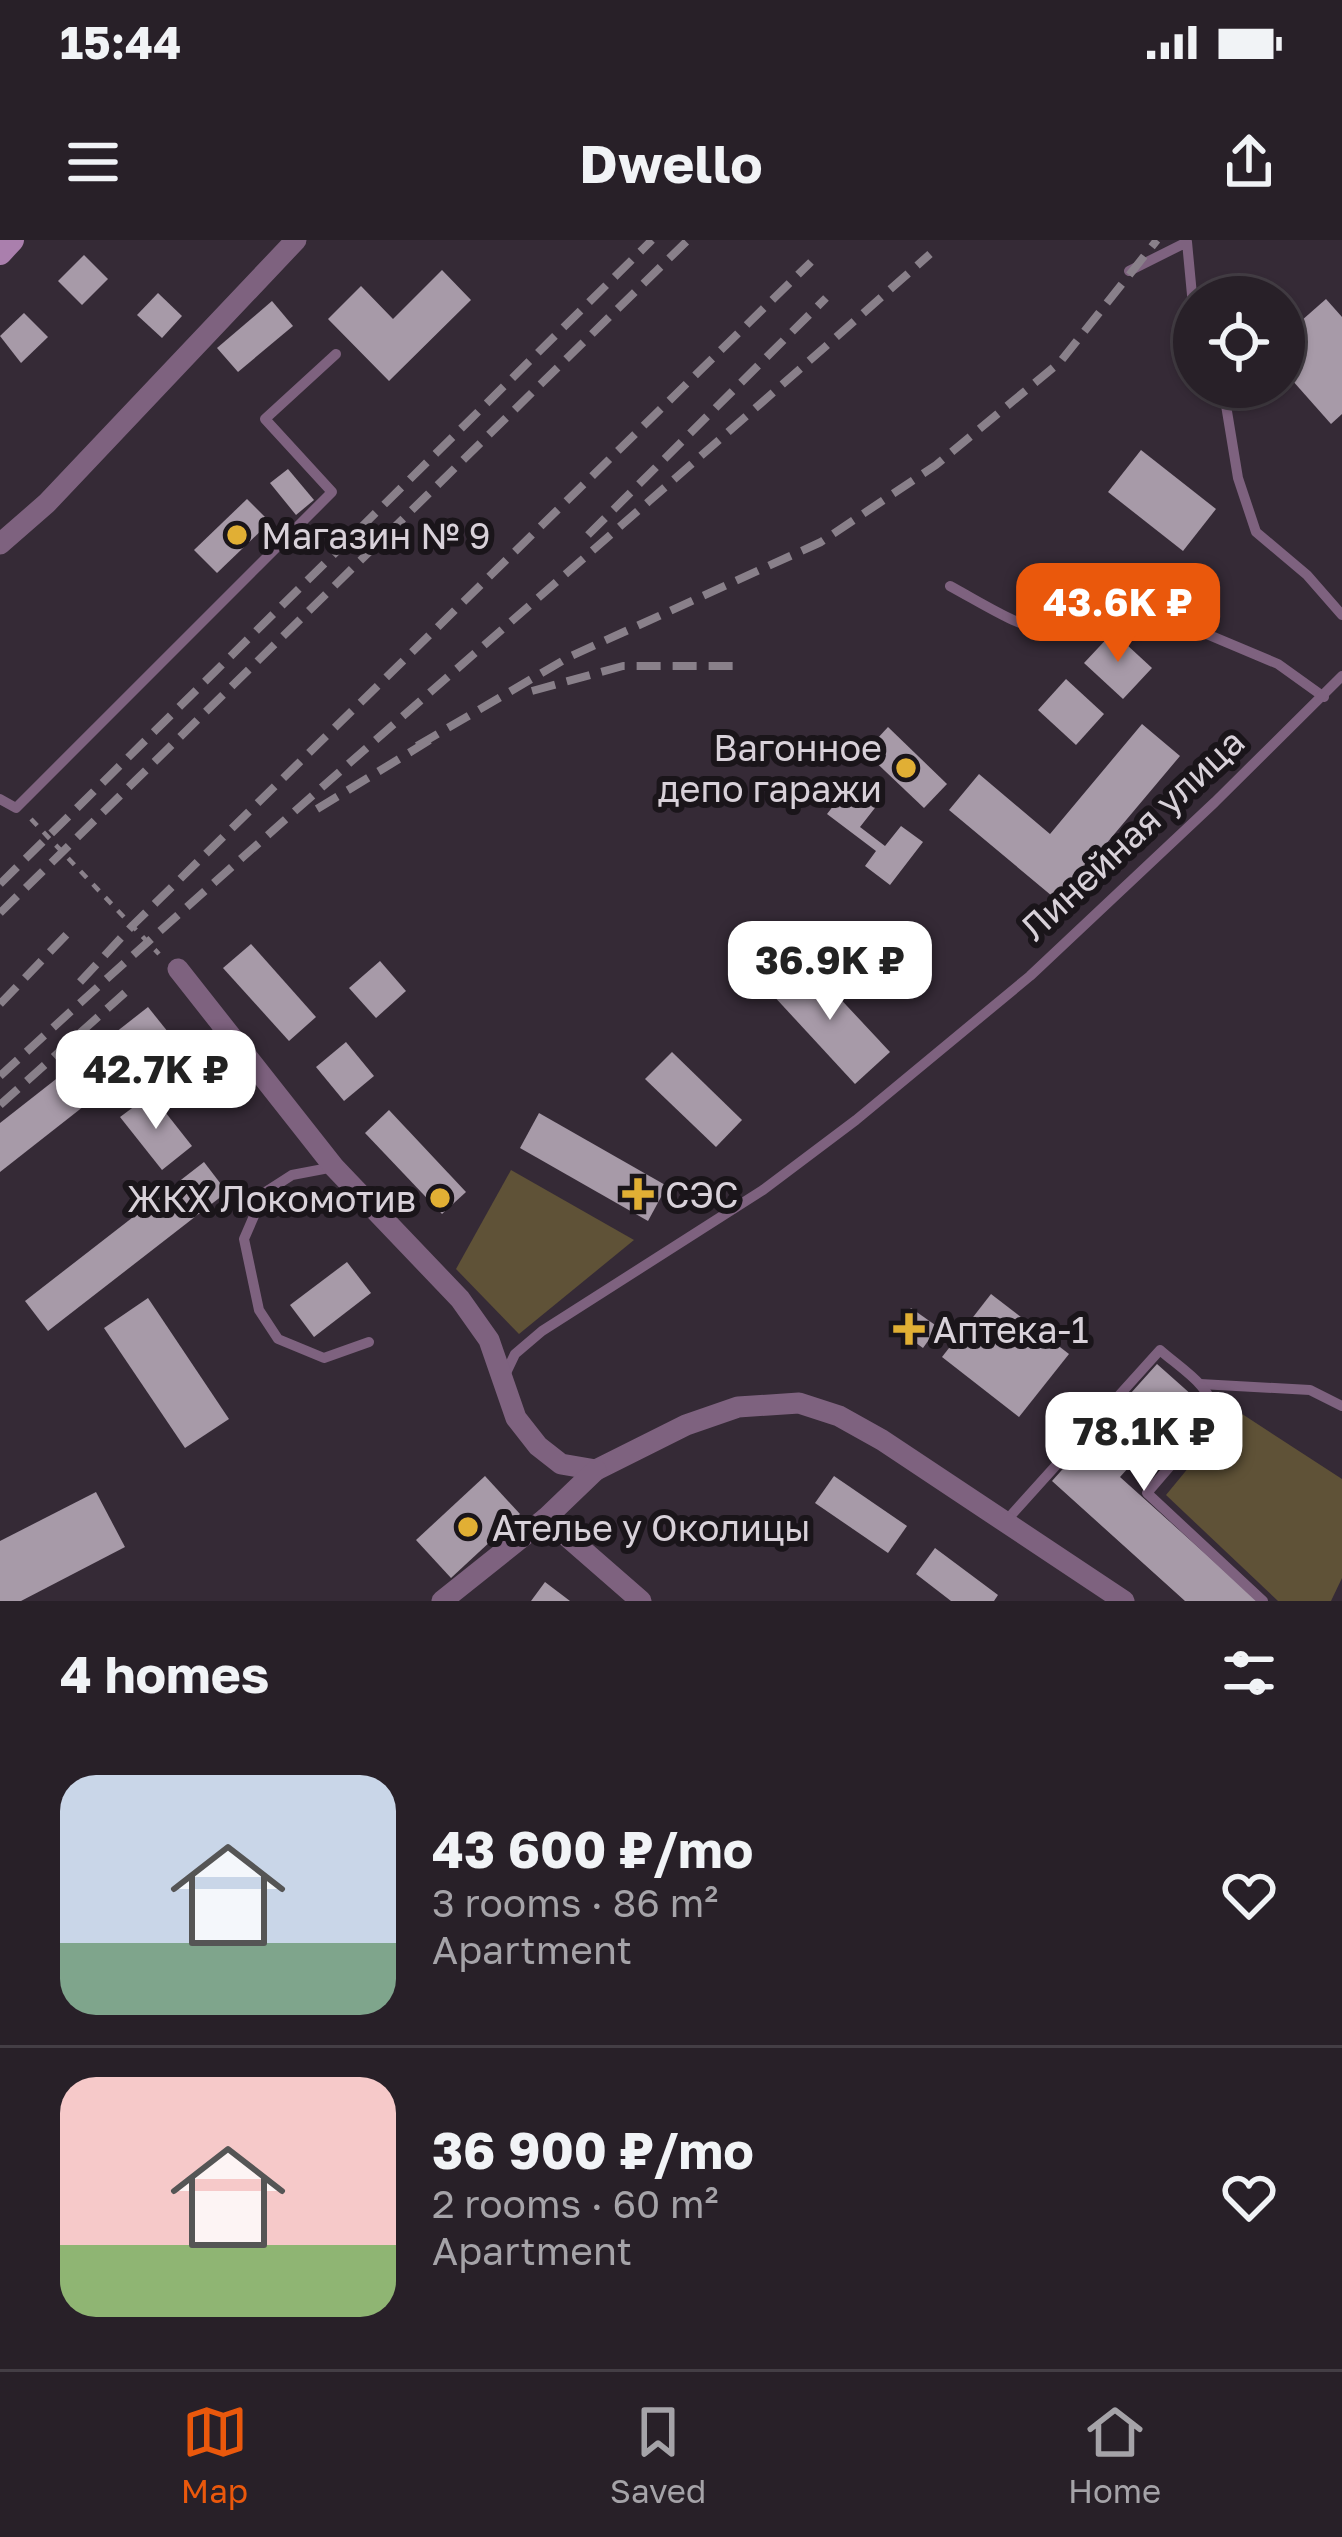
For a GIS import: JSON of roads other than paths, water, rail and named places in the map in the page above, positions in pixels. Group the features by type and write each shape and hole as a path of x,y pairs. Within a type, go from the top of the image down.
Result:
{"main road":[{"path":"0,253 12,240"}],"street":[{"path":"0,544 47,503 296,240"},
{"path":"170,963 334,1167 460,1299 489,1340 516,1418 538,1446 561,1464 596,1470"},
{"path":"442,1601 546,1519 596,1470 686,1425 738,1407 799,1402 839,1416 882,1440 1124,1601"},
{"path":"546,1519 641,1601"}],"lane":[{"path":"1130,271 1187,242 1190,276"},
{"path":"0,799 16,808 332,492 265,419 336,354"},
{"path":"1226,408 1238,478 1256,532 1306,574 1342,615"},
{"path":"950,586 1030,630 1075,628 1133,602 1278,664 1324,697"},
{"name":"Линейная улица","path":"504,1378 515,1354 542,1331 763,1190 978,1019 1047,960 1342,676"},
{"path":"334,1167 292,1174 264,1193 244,1239 259,1310 278,1340 324,1358 369,1342"},
{"path":"1005,1522 1160,1350 1200,1384 1212,1399 1215,1414 1147,1493 1263,1601"},
{"path":"1200,1384 1310,1390 1342,1406"}],"railway":[{"path":"0,884 652,240"},
{"path":"0,913 688,240"},
{"path":"417,746 569,657 821,542 936,465 1060,362 1157,240"},
{"path":"0,1076 930,254"},
{"path":"80,982 811,262"},
{"path":"588,535 826,298"},
{"path":"532,691 623,666 741,666"},
{"path":"317,809 430,740"},
{"path":"0,1004 68,933"},
{"path":"0,1105 128,990"}],"place":[{"name":"Магазин № 9","path":"237,535"},
{"name":"Вагонное депо гаражи","path":"906,768"},
{"name":"СЭС","path":"638,1194"},
{"name":"ЖКХ Локомотив","path":"440,1198"},
{"name":"Аптека-1","path":"909,1329"},
{"name":"Ателье у Околицы","path":"468,1527"}]}
